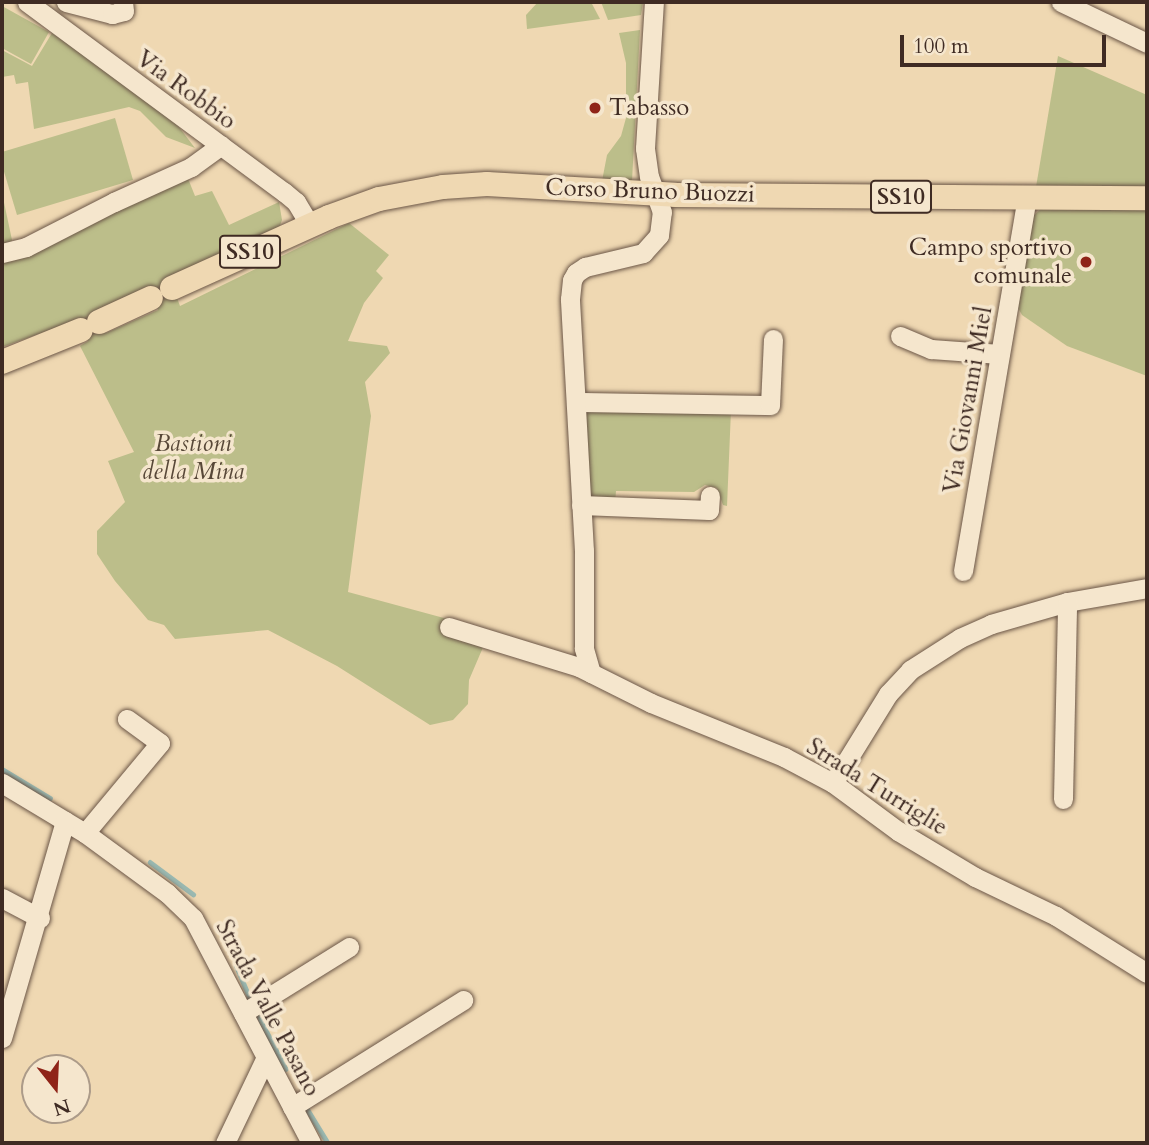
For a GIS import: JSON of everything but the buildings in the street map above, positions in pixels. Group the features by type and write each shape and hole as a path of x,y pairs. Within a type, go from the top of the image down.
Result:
{"main road":[{"name":"Corso Bruno Buozzi","path":"2,362 90,326 310,225 379,199 443,187 487,184 655,195 1147,198"}],"street":[{"name":"Via Robbio","path":"27,2 290,197 310,225"},
{"path":"66,2 112,14 124,6"},
{"path":"591,673 584,648 582,505 570,299 572,280 585,267 643,253 654,244 659,235 662,212 649,177 645,148 654,2"},
{"path":"1061,2 1146,37"},
{"path":"2,253 26,247 114,201 191,167 221,145"},
{"name":"Via Giovanni Miel","path":"963,570 1027,197"},
{"path":"900,336 931,349 1000,354"},
{"path":"576,402 770,405 773,339"},
{"path":"582,505 714,506"},
{"path":"833,783 868,723 910,670 960,638 991,624 1068,601 1147,588"},
{"path":"1063,799 1068,601"},
{"name":"Strada Turriglie","path":"449,627 591,673 651,703 784,757 833,783 898,831 975,877 1056,916 1147,972"},
{"path":"85,833 160,743 127,719"},
{"name":"Strada Valle Pasano","path":"2,783 85,833 167,893 193,918 250,1009 265,1059 311,1143"},
{"path":"2,1038 40,918 65,821"},
{"path":"2,898 40,918"},
{"path":"250,1009 349,947"},
{"path":"292,1107 463,1000"},
{"path":"225,1143 265,1059"}],"green space":[{"path":"538,2 591,2 600,19 527,29 526,15"},
{"path":"601,2 643,2 641,15 608,20"},
{"path":"2,6 49,32 31,64 2,48"},
{"path":"640,30 632,181 602,181 607,155 621,136 626,118 626,63 619,33"},
{"path":"52,33 172,118 195,148 166,137 140,111 129,107 34,129 28,82 16,84 14,75 2,77 2,50 32,66"},
{"path":"1058,56 1147,95 1147,188 1036,187"},
{"path":"115,118 133,180 17,215 2,165 2,152"},
{"name":"Bastioni della Mina","path":"187,176 195,196 212,191 229,225 279,202 282,220 279,228 170,279 180,306 349,223 389,255 376,271 383,278 364,303 348,341 387,346 390,353 365,382 371,416 348,592 466,624 487,638 469,680 468,704 453,720 430,725 337,666 268,630 175,639 164,625 148,620 115,581 97,554 97,531 125,502 108,461 134,452 80,346 88,341 78,320 2,347 2,261","holes":["149,288 158,310 106,333 97,311"]},
{"path":"2,193 12,240 11,245 2,247"},
{"name":"Campo sportivo comunale","path":"1042,208 1147,208 1147,376 1067,346 1022,315 1017,306 1032,217"},
{"path":"588,409 731,410 727,506 723,505 717,488 705,485 694,492 616,491 615,503 588,502 583,415"}],"waterway":[{"path":"2,769 50,798"},
{"path":"150,862 193,894"},
{"path":"236,965 252,1003"},
{"path":"256,1011 286,1069"},
{"path":"306,1107 328,1143"}],"place":[{"name":"Tabasso","path":"595,108"},
{"name":"Campo sportivo comunale","path":"1086,262"}]}
